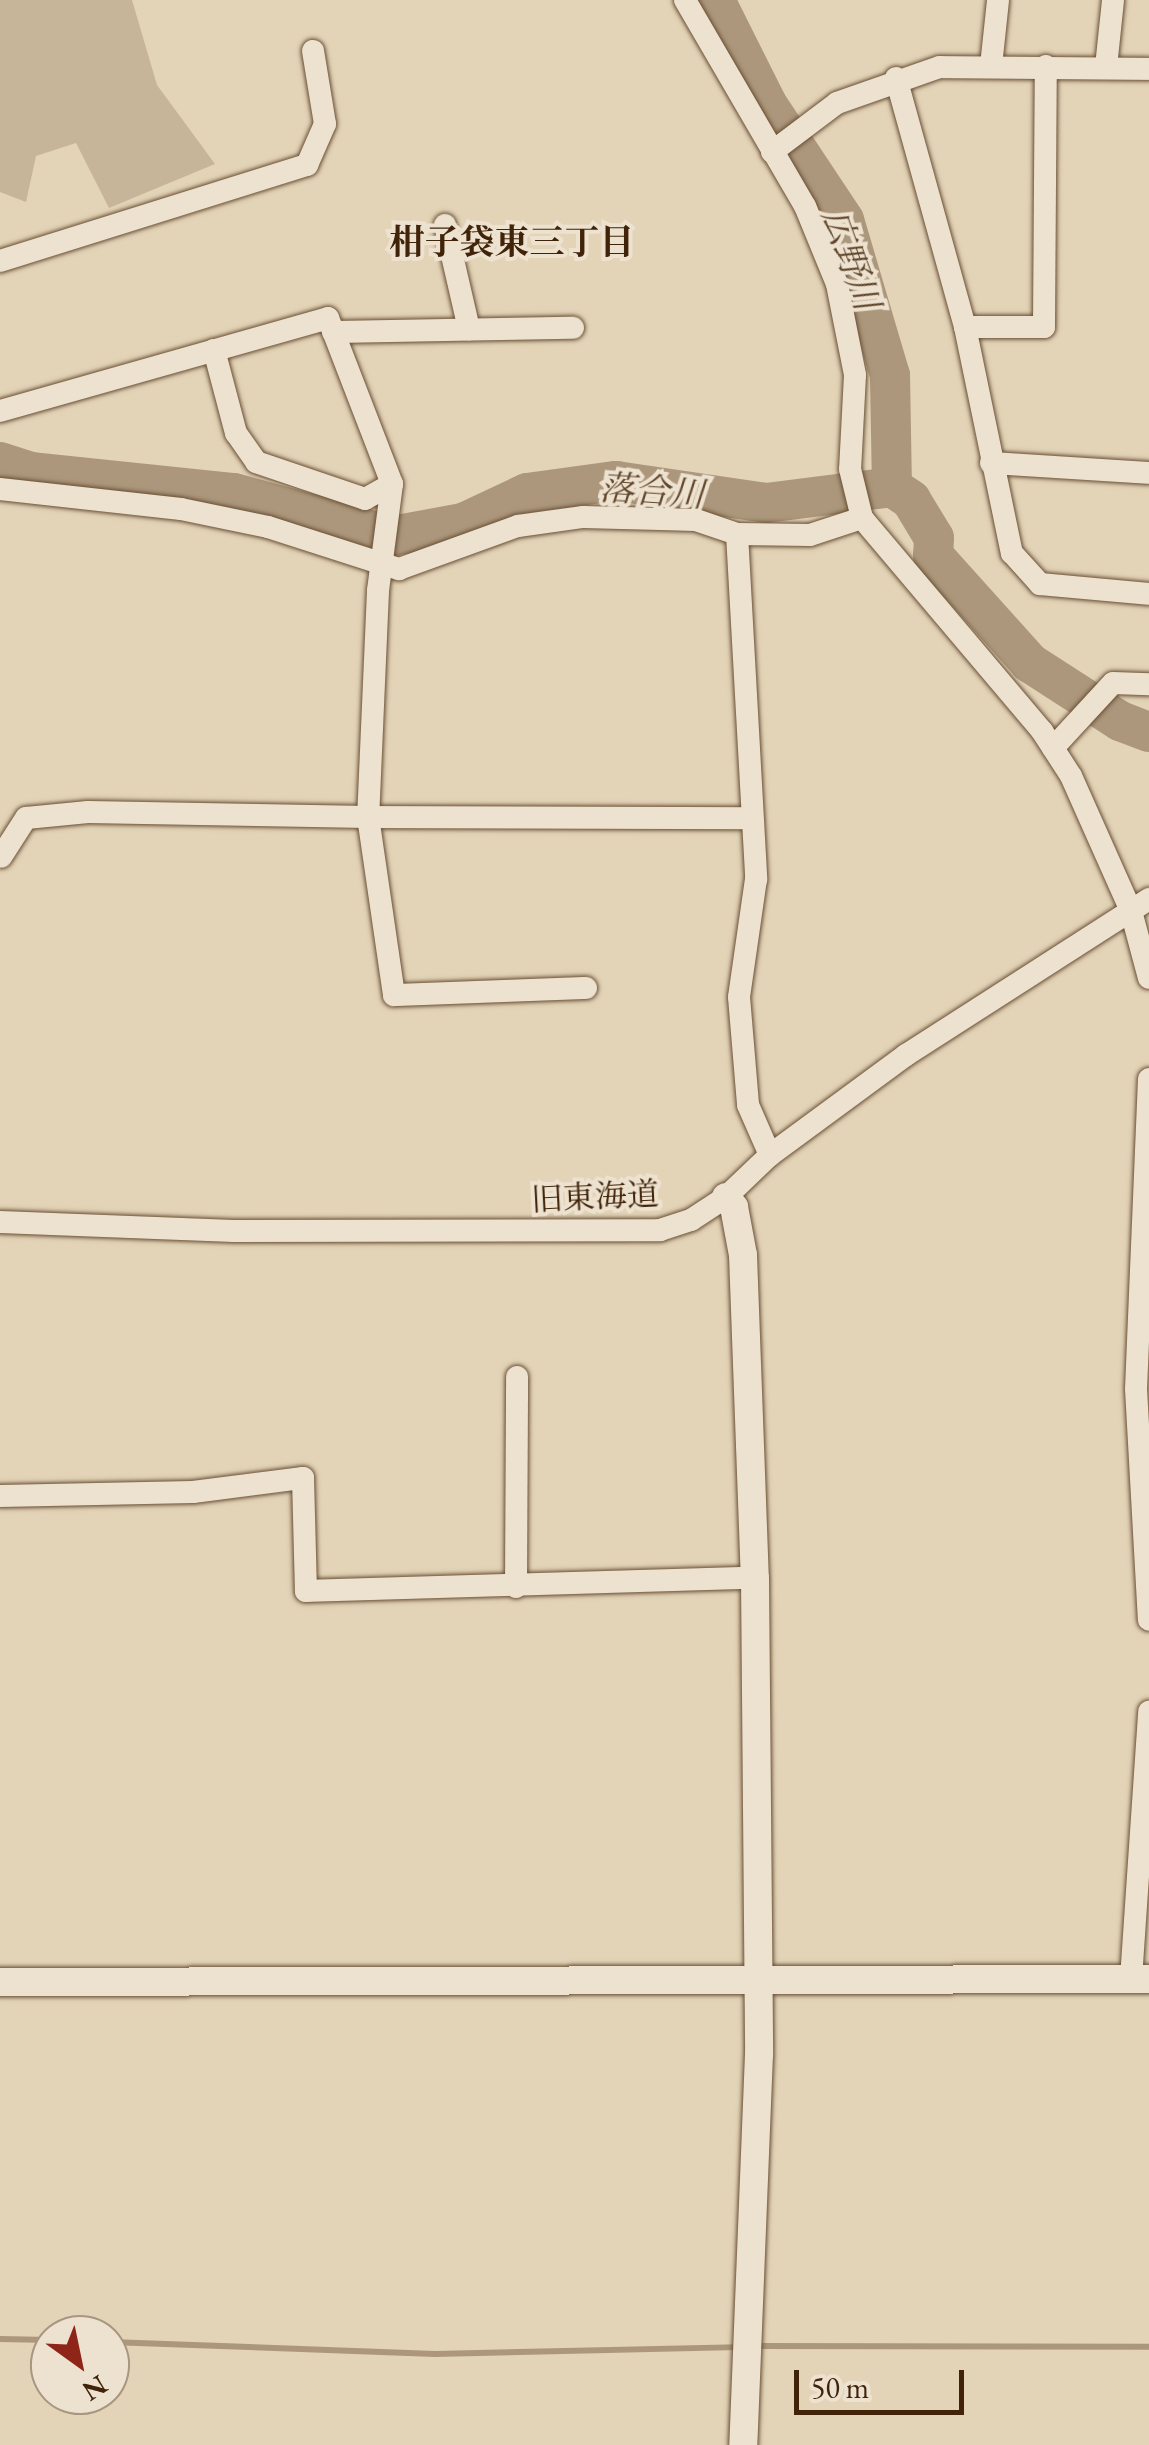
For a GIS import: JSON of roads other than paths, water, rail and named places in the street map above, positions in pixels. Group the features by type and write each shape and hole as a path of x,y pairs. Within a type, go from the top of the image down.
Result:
{"street":[{"path":"685,0 805,206 837,284 856,375 850,469 862,518 1053,748 1140,905 1149,978"},
{"path":"992,66 998,0"},
{"path":"1106,66 1113,0"},
{"path":"0,261 306,165 325,124 313,52"},
{"path":"965,327 1044,327 1046,66"},
{"path":"772,152 837,103 896,78 940,67 1149,69"},
{"path":"896,78 965,327 1012,552 1040,584 1149,594"},
{"path":"446,225 468,330"},
{"path":"0,411 328,318 392,484 368,817 394,995 586,988"},
{"path":"333,332 574,328"},
{"path":"214,350 236,434 256,462 366,499 392,484"},
{"path":"991,463 1149,473"},
{"path":"0,489 181,509 268,526 398,568 518,526 583,517 696,520 737,534 810,536 862,518"},
{"path":"737,534 748,818 756,878 739,997 748,1105 770,1156"},
{"path":"1053,748 1113,683 1149,684"},
{"path":"0,858 26,818 88,812 748,818"},
{"name":"旧東海道","path":"0,1222 234,1231 660,1230 691,1220 726,1197 770,1156 906,1055 1140,905"},
{"path":"1149,1079 1136,1389 1149,1620"},
{"path":"726,1197 734,1206 743,1256 755,1578 760,1976 743,2445"},
{"path":"516,1587 517,1377"},
{"path":"0,1496 193,1492 303,1478 306,1591 755,1578"},
{"path":"0,1982 760,1976 1140,1979 1149,1712"}],"waterway":[{"name":"広野川","path":"715,0 767,104 844,220 890,375 892,487"},
{"name":"落合川","path":"0,462 30,472 234,493 392,536 463,523 527,493 616,481 766,503 892,487 911,500 934,538 933,555 1030,663 1120,721 1149,732"},
{"path":"0,2339 30,2340"},
{"path":"130,2343 435,2354 738,2347"},
{"path":"756,2346 1149,2347"}],"district":[{"name":"柑子袋東三丁目","path":"512,242"}]}
